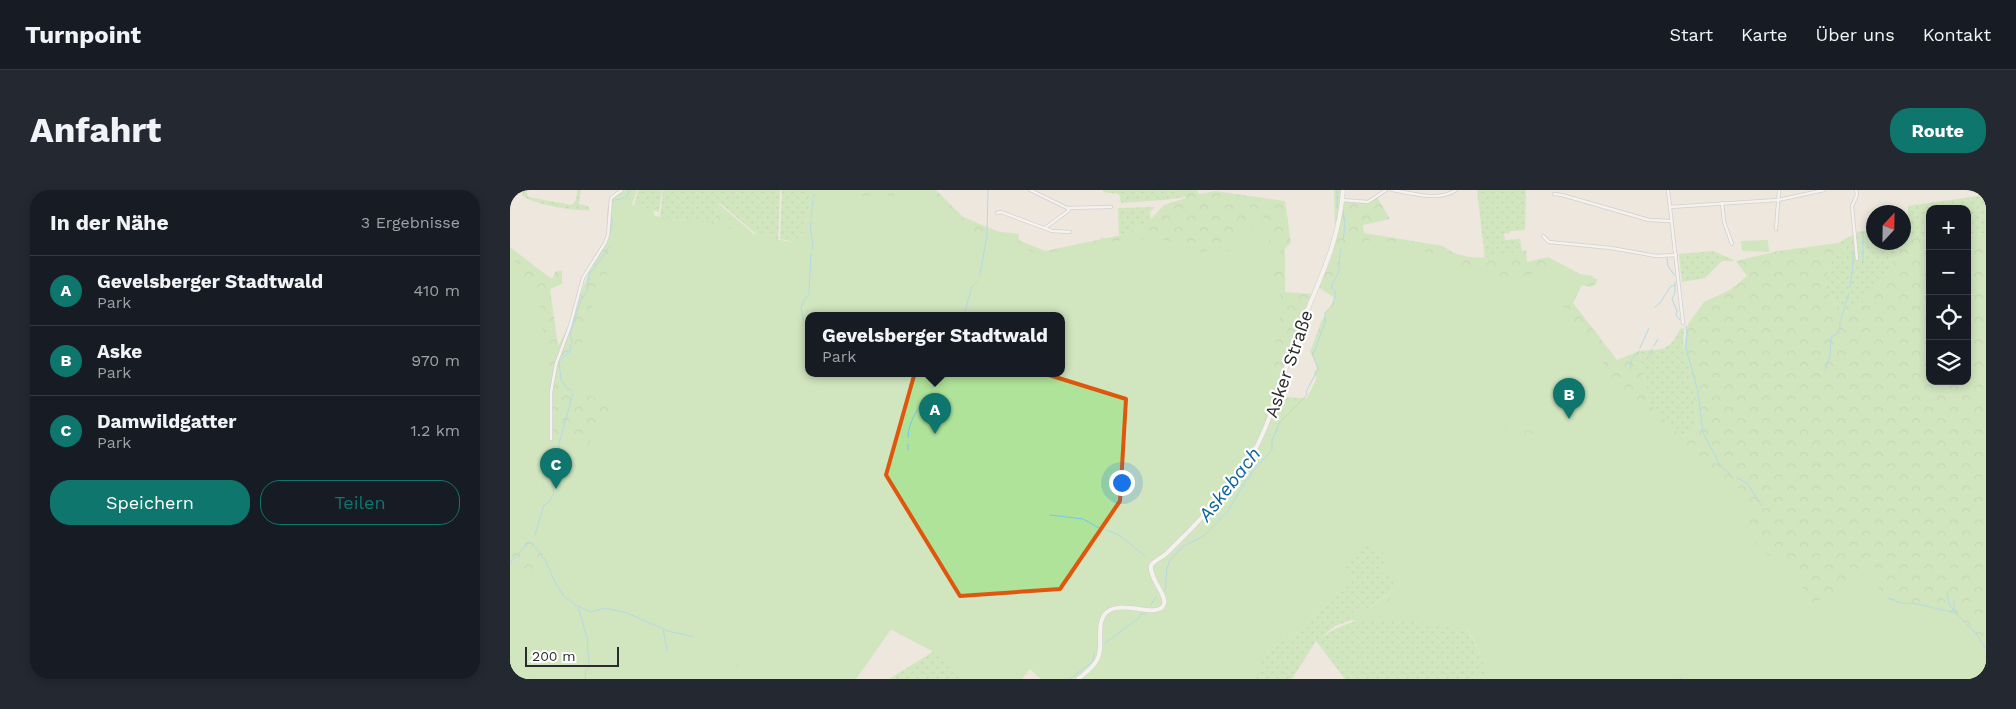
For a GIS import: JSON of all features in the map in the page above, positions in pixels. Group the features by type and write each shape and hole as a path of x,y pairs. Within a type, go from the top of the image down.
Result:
{"street":[{"path":"551,439 551,392 556,364 570,327 583,278 608,235 611,198 622,190"},
{"path":"1030,190 1070,208 1111,207"},
{"name":"Asker Straße","path":"1078,679 1097,660 1102,621 1108,611 1121,607 1153,612 1160,610 1164,605 1164,599 1151,573 1151,565 1164,556 1202,519 1236,478 1260,442 1280,391 1294,343 1315,289 1329,260 1334,244 1343,190"},
{"path":"1342,200 1368,202 1386,190"},
{"path":"1392,190 1432,196 1446,195 1456,190"},
{"path":"1668,190 1683,323"},
{"path":"1776,229 1779,190"},
{"path":"1670,207 1778,200 1824,190"},
{"path":"1856,190 1857,195 1852,206 1857,259"},
{"path":"1554,194 1649,220 1671,221"},
{"path":"1722,203 1724,222 1732,244"},
{"path":"1045,228 1070,208"},
{"path":"997,213 1001,212 1052,230 1070,232"},
{"path":"1543,236 1549,242 1611,248 1656,256 1676,255"}],"highlighted area":[{"path":"917,365 1020,366 1126,399 1120,501 1060,589 960,596 886,475"}],"green space":[{"path":"523,190 526,190 528,197 572,205 576,200 577,190 581,190 579,204 588,206 590,210 565,209 544,204 522,195"},
{"path":"626,190 637,190 632,205 653,210 655,217 714,224 755,234 767,232 777,240 794,242 803,233 813,192 860,190 861,196 894,196 896,191 927,190 962,232 982,238 987,230 1019,234 1018,242 1027,250 1038,255 1094,244 1101,241 1101,237 1113,242 1139,237 1146,241 1159,240 1191,246 1199,252 1211,249 1228,251 1229,237 1232,233 1260,225 1264,215 1269,243 1283,246 1270,266 1280,295 1281,312 1275,343 1271,392 1263,426 1278,432 1280,427 1278,425 1298,405 1314,394 1319,386 1314,372 1318,368 1313,355 1326,323 1324,313 1331,306 1335,298 1336,291 1331,288 1331,283 1339,271 1342,246 1373,240 1389,242 1426,252 1433,258 1502,277 1515,278 1546,270 1547,260 1580,274 1593,276 1589,285 1577,280 1562,306 1585,336 1621,390 1642,403 1656,419 1715,475 1739,489 1739,500 1752,514 1748,523 1751,536 1760,549 1799,578 1792,589 1800,583 1806,593 1805,606 1841,592 1852,578 1876,567 1880,599 1888,598 1899,602 1933,607 1946,613 1956,613 1986,649 1986,679 1469,679 1489,673 1469,629 1401,619 1353,621 1349,614 1379,604 1386,604 1401,584 1382,572 1387,557 1366,537 1358,554 1344,566 1344,570 1352,577 1334,599 1319,609 1305,626 1276,640 1268,649 1261,662 1263,665 1256,679 1042,679 1042,676 1030,667 1020,679 971,679 935,651 892,628 856,679 510,679 510,557 518,570 521,580 526,583 544,561 541,542 526,528 510,554 510,258 523,266 525,278 535,290 543,319 542,331 548,359 549,387 552,394 549,459 546,477 538,500 551,467 553,441 560,439 566,433 576,435 588,442 584,452 611,406 581,391 565,386 561,381 559,365 561,359 569,352 579,354 588,319 598,292 605,283 614,244 607,240 607,211 611,198","holes":["1498,429 1529,430 1544,437","1256,505 1195,568 1191,569"]},
{"path":"638,190 662,190 659,212 634,206"},
{"path":"663,190 780,190 778,241 755,233 720,203 718,203 714,224 660,217"},
{"path":"782,190 813,190 803,233 794,242 780,239"},
{"path":"813,190 936,190 963,217 1045,251 1126,234 1151,219 1164,205 1186,198 1183,193 1158,190 1197,190 1199,194 1215,191 1285,201 1291,243 1285,248 1285,292 1311,294 1293,341 1276,397 1307,398 1320,372 1310,352 1321,322 1335,298 1318,287 1328,267 1334,247 1342,204 1345,202 1369,203 1377,197 1390,219 1363,225 1364,233 1443,246 1452,252 1473,257 1494,256 1526,250 1527,262 1548,257 1582,275 1597,279 1596,284 1590,287 1582,285 1573,303 1617,360 1639,351 1649,403 1682,437 1693,431 1697,424 1690,367 1683,352 1688,324 1704,302 1730,290 1747,276 1736,261 1778,251 1838,243 1846,251 1831,259 1825,288 1835,304 1846,312 1864,301 1873,291 1899,250 1911,250 1911,237 1926,239 1926,385 1971,385 1971,235 1986,233 1986,679 1492,679 1467,627 1405,618 1353,618 1348,615 1371,607 1401,584 1382,572 1387,557 1366,537 1362,549 1344,565 1352,577 1334,599 1312,616 1305,625 1308,626 1283,640 1262,657 1252,679 1041,679 1030,669 1022,679 964,679 934,652 890,629 854,679 510,679 510,247 549,277 553,278 555,272 562,270 562,284 550,289 558,346 566,331 591,267 608,242 613,199 655,216 714,224 718,203 754,234 793,243 803,235"},
{"path":"1103,190 1158,190 1183,193 1185,197 1121,203 1119,194 1103,192"},
{"path":"1334,190 1343,190 1337,228 1335,227"},
{"path":"1477,190 1526,190 1525,230 1510,231 1510,233 1504,234 1505,240 1520,239 1522,251 1485,259"},
{"path":"1986,195 1986,233 1971,235 1971,205 1926,205 1926,239 1911,237 1911,206"},
{"path":"1155,207 1150,212 1151,219 1126,234 1119,235 1118,208"},
{"path":"1860,231 1866,231 1866,250 1900,250 1873,291 1855,308 1846,312 1835,304 1825,288 1831,259 1846,251 1838,243"},
{"path":"1768,240 1769,252 1742,251 1741,241"},
{"path":"1713,251 1736,261 1722,261 1705,278 1682,282 1679,254"},
{"path":"1684,328 1683,351 1690,367 1697,424 1693,431 1681,437 1649,403 1639,351 1669,346 1680,329"},
{"path":"1366,537 1387,557 1401,584 1354,619 1335,626 1319,639 1337,628 1355,621 1373,618 1409,618 1467,628 1492,679 1345,679 1316,641 1292,679 1252,679 1262,657 1283,640 1306,627 1312,616 1319,609 1334,599 1344,565"},
{"path":"934,651 964,679 889,679"}],"waterway":[{"path":"612,204 614,200 626,198 630,190"},
{"path":"980,275 987,235 988,190"},
{"name":"Askebach","path":"1337,190 1337,206"},
{"path":"811,217 813,200"},
{"name":"Askebach","path":"1343,210 1345,228 1343,241"},
{"path":"609,236 613,222 610,215"},
{"path":"811,221 813,249"},
{"path":"1863,233 1863,262"},
{"path":"572,391 561,380 559,362 570,351 572,340 570,334 581,300 587,291 589,275 610,246"},
{"name":"Askebach","path":"1165,591 1167,568 1170,560 1183,546 1204,536 1228,511 1246,480 1250,478 1252,472 1272,450 1272,440 1280,422 1307,395 1306,392 1318,369 1313,355 1325,323 1325,313 1333,305 1336,292 1332,288 1332,283 1339,271 1341,249"},
{"path":"804,322 801,308 809,294 811,253"},
{"path":"1850,287 1853,253"},
{"path":"1667,258 1668,266 1675,276"},
{"path":"965,312 972,286 977,281"},
{"path":"1675,282 1675,293 1672,299 1677,311 1676,315 1680,320"},
{"path":"1655,307 1660,303 1671,286 1675,285"},
{"path":"1841,319 1849,293"},
{"path":"1840,322 1840,328"},
{"path":"1686,326 1686,348 1698,392 1703,433 1720,465 1730,474"},
{"path":"1640,348 1649,328"},
{"path":"1825,371 1830,356 1831,337 1840,332"},
{"path":"1654,346 1658,339"},
{"path":"1649,355 1652,349"},
{"path":"1630,369 1632,359 1639,351"},
{"path":"932,388 939,377"},
{"path":"535,535 544,505 549,502 554,493 553,480 559,468 559,443 573,394"},
{"path":"908,437 912,420 927,395"},
{"path":"908,444 908,450"},
{"path":"1737,478 1747,483 1762,506"},
{"path":"1050,515 1083,519 1099,528"},
{"path":"1105,529 1119,535 1145,556"},
{"path":"510,563 528,543 532,543 545,560 564,596 577,606"},
{"path":"1947,591 1949,604 1955,612"},
{"name":"Askebach","path":"1151,605 1156,597"},
{"path":"1888,598 1900,603 1917,604 1956,613 1978,636 1986,649"},
{"path":"1954,601 1954,610"},
{"path":"578,606 591,612 605,608 627,613 668,631 694,637"},
{"path":"578,607 588,641 589,667 586,670 585,679"},
{"name":"Askebach","path":"1105,643 1139,618 1141,614 1146,614"},
{"path":"663,629 667,650"},
{"name":"Askebach","path":"1070,679 1093,661 1094,653"}],"place":[{"name":"Aske","path":"1569,419"},
{"name":"Gevelsberger Stadtwald","path":"935,434"},
{"name":"Damwildgatter","path":"556,489"}]}
